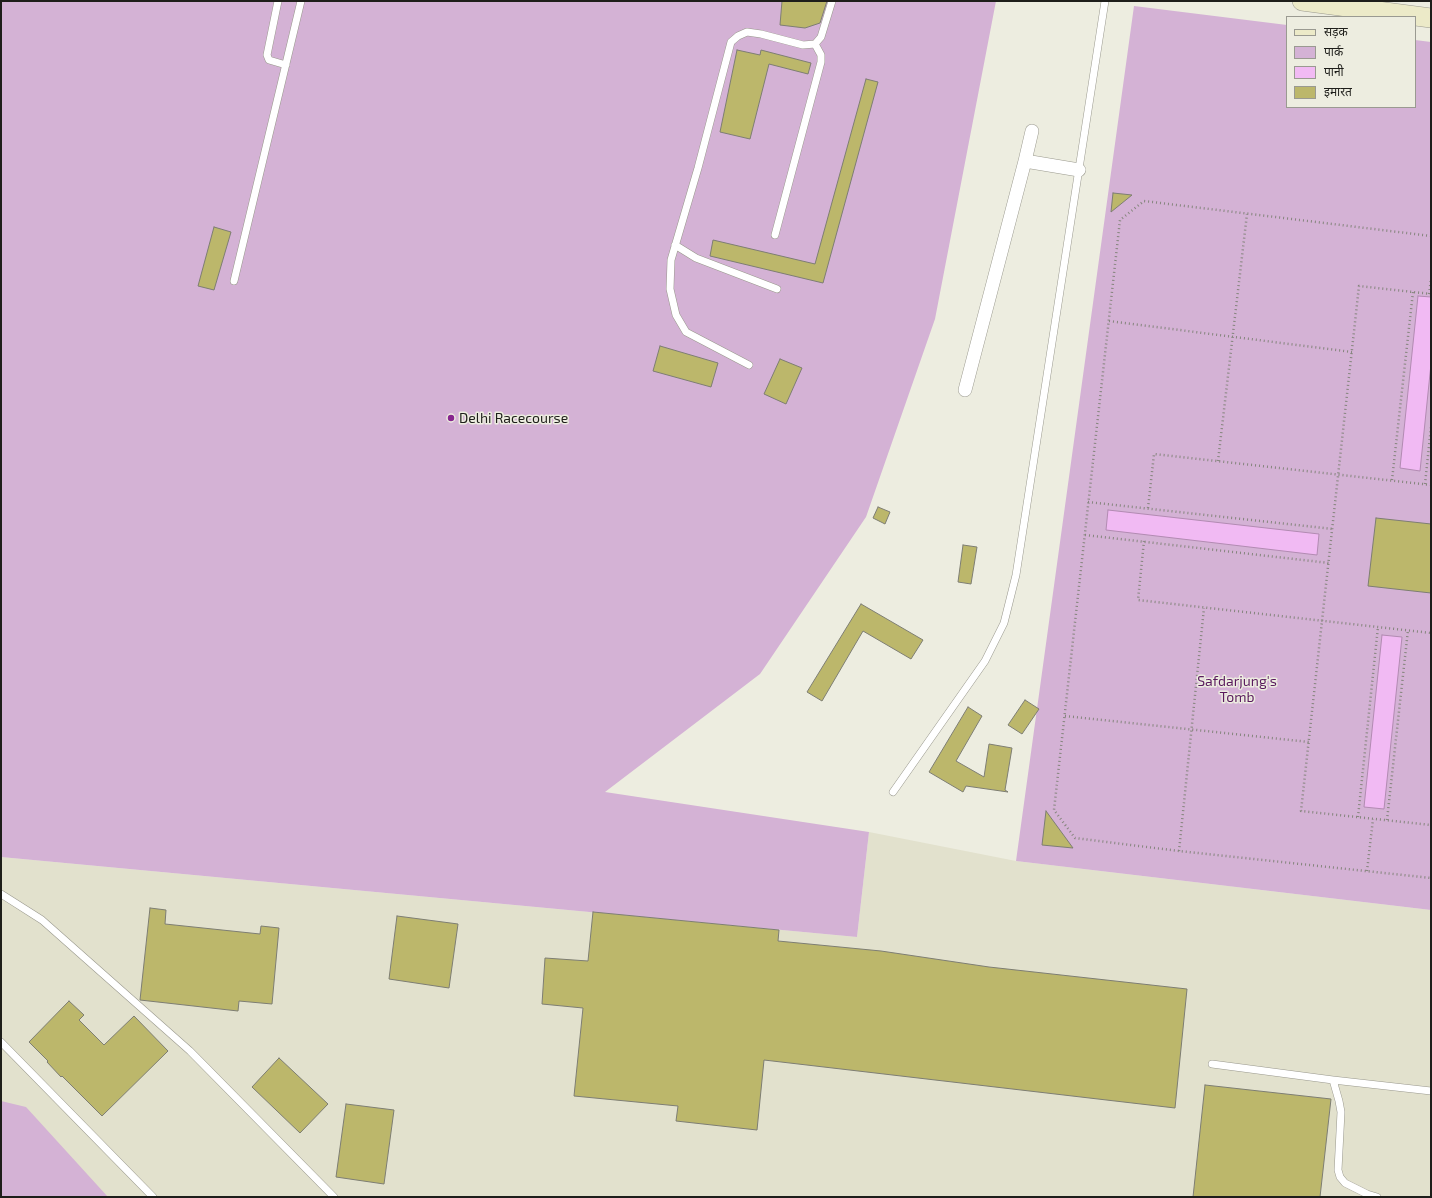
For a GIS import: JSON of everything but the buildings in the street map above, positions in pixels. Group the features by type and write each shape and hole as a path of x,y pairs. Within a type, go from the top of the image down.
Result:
{"main road":[{"path":"1302,1 1416,16"},
{"path":"1416,16 1431,18"}],"street":[{"path":"965,390 1032,131"},
{"path":"1025,161 1079,170"}],"lane":[{"path":"278,1 267,56 269,60 286,65"},
{"path":"234,281 301,1"},
{"path":"816,44 821,37 832,1"},
{"path":"893,792 986,661 1004,623 1016,576 1105,1"},
{"path":"749,364 686,332 676,315 670,289 671,260 698,168 731,42 738,36 747,32 761,34 803,45 816,44"},
{"path":"775,235 821,62 821,55 816,44"},
{"path":"675,245 696,258 777,289"},
{"path":"1,894 42,920 190,1051 334,1197"},
{"path":"1,1042 153,1197"},
{"path":"1212,1064 1431,1091"},
{"path":"1333,1080 1341,1112 1338,1170 1340,1178 1345,1183 1367,1194 1378,1197"}],"path":[{"path":"1431,236 1144,202 1120,220 1054,810 1075,838 1179,851 1431,878"},
{"path":"1218,461 1247,214"},
{"path":"1431,279 1430,294 1359,286 1301,811 1431,825"},
{"path":"1392,480 1413,292"},
{"path":"1108,321 1352,352"},
{"path":"1425,484 1431,427"},
{"path":"1148,508 1154,454 1431,485"},
{"path":"1088,502 1333,530"},
{"path":"1085,535 1329,563"},
{"path":"1144,542 1138,600 1431,633"},
{"path":"1179,851 1204,608"},
{"path":"1358,817 1378,627"},
{"path":"1387,820 1408,630"},
{"path":"1065,716 1309,742"},
{"path":"1367,871 1373,819"}],"shaded area":[{"path":"869,832 1016,861 1431,910 1431,1197 1,1197 1,857 857,937"}],"green space":[{"name":"Delhi Racecourse","path":"1,1 996,1 935,319 866,517 760,674 605,792 869,832 857,937 1,857"},
{"name":"Safdarjung's Tomb","path":"1134,6 1286,25 1286,108 1416,108 1416,40 1431,42 1431,910 1016,861"},
{"path":"1,1101 26,1107 108,1197 1,1197"}],"water":[{"path":"1418,296 1431,297 1431,364 1420,471 1400,468"},
{"path":"1108,510 1319,534 1317,555 1106,530"},
{"path":"1382,635 1402,637 1384,809 1364,807"}],"place":[{"name":"Delhi Racecourse","path":"451,418"}]}
